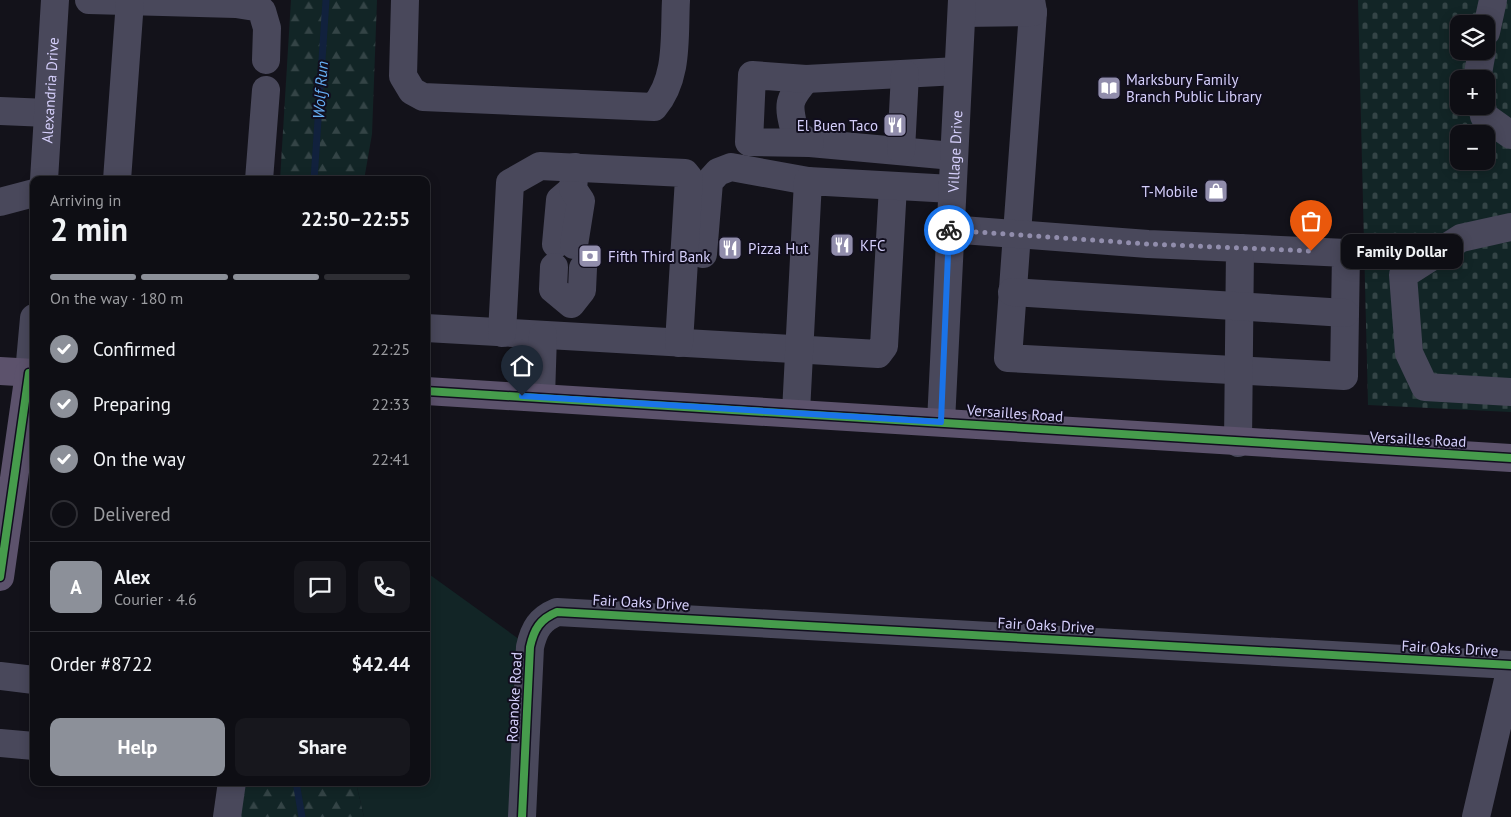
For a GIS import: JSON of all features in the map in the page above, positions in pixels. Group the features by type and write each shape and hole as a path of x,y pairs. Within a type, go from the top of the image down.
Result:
{"main road":[{"path":"0,371 30,373"},
{"path":"1,564 30,385"},
{"name":"Versailles Road","path":"430,391 796,412 1238,443 1511,458"}],"street":[{"name":"Alexandria Drive","path":"44,176 55,0"},
{"path":"89,0 236,4 255,7 262,12 267,28 266,60"},
{"path":"405,0 403,76 412,91 423,98 654,107 662,97 672,75 676,0"},
{"path":"1490,15 1493,0"},
{"path":"117,176 130,1"},
{"path":"950,229 1017,234 1240,248 1346,253 1344,376 1008,358 1017,234 1032,6 962,7"},
{"name":"Village Drive","path":"941,422 962,7"},
{"path":"953,156 901,150 841,147 810,142 749,142 752,75 806,79 958,71"},
{"path":"901,150 905,74"},
{"path":"806,79 791,96 791,115 795,133 810,142"},
{"path":"260,176 266,90"},
{"path":"0,111 48,113"},
{"path":"1484,115 1511,135"},
{"path":"502,333 510,183 540,166 576,186"},
{"path":"687,343 709,182 718,172 732,167 808,181 952,189"},
{"path":"541,398 556,336 571,304 582,290 571,256 560,200 576,186 685,173 689,178 687,343"},
{"path":"796,412 808,181"},
{"path":"430,328 878,354 884,346 893,186"},
{"path":"0,202 30,194"},
{"path":"1511,227 1461,238 1403,275 1409,353 1425,386 1511,392"},
{"path":"1238,443 1240,248"},
{"path":"1012,292 1345,313"},
{"name":"Roanoke Road","path":"522,817 532,637 545,617 557,612 579,612"},
{"name":"Fair Oaks Drive","path":"579,612 1511,666"},
{"path":"1476,817 1511,666"},
{"path":"0,676 30,680"},
{"path":"0,743 30,746"},
{"path":"228,817 232,786"}],"green space":[{"path":"291,0 377,0 372,134 365,176 280,176"},
{"path":"1358,0 1511,0 1511,412 1368,405"},
{"path":"430,575 530,647 522,817 364,817 357,786 430,786"},
{"path":"234,786 357,786 364,817 230,817"}],"waterway":[{"name":"Wolf Run","path":"314,176 326,0"},
{"name":"Wolf Run","path":"297,786 302,817"}],"cycle path":[{"path":"0,577 29,373"},
{"path":"430,391 1511,458"},
{"path":"522,817 530,647 542,621 557,612 1511,665"}],"way so far":[{"path":"949,230 1148,244 1311,251"}],"place":[{"name":"Marksbury Family Branch Public Library","path":"1109,88"},
{"name":"El Buen Taco","path":"895,125"},
{"name":"T-Mobile","path":"1216,191"},
{"name":"KFC","path":"842,245"},
{"name":"Pizza Hut","path":"730,248"},
{"name":"Family Dollar","path":"1311,251"},
{"name":"Fifth Third Bank","path":"590,256"}],"route":[{"path":"522,396 941,422 949,230"}]}
